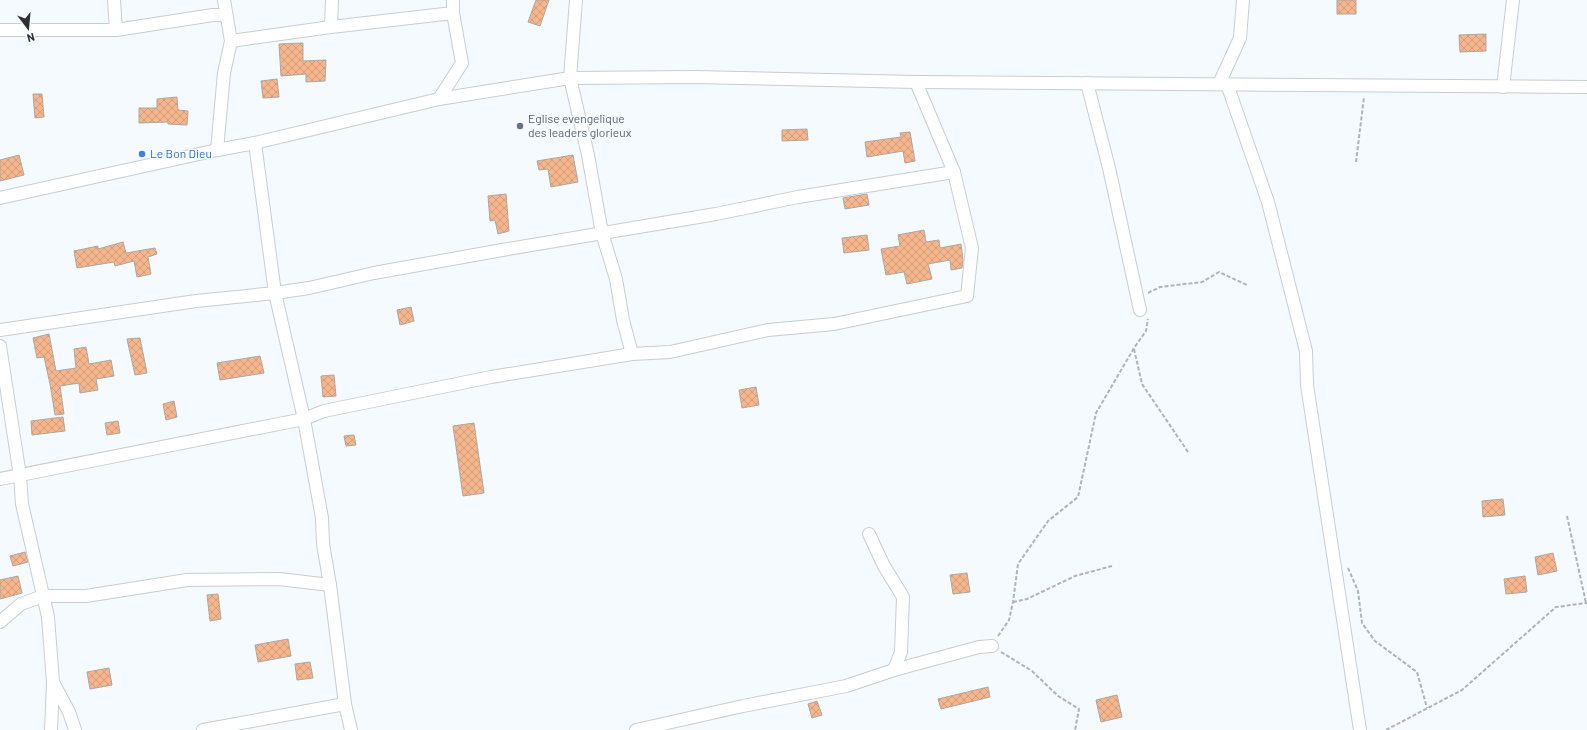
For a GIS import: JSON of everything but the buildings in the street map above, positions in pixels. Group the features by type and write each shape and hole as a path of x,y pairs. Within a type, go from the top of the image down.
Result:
{"street":[{"path":"114,0 116,30"},
{"path":"217,150 224,73 232,41 224,0"},
{"path":"331,27 332,0"},
{"path":"439,98 462,63 452,0"},
{"path":"576,0 570,78 588,155 602,234 616,279 623,320 632,354"},
{"path":"1243,0 1240,38 1223,84 1268,202 1306,351 1307,385 1360,730"},
{"path":"1503,87 1513,0"},
{"path":"232,41 331,27 453,13"},
{"path":"0,30 116,30 213,15 226,15"},
{"path":"0,198 255,143 439,98 570,78 694,77 916,82 1587,87"},
{"path":"0,479 304,419 324,411 491,377 632,354 670,352 768,330 834,324 967,296 972,248 954,172 916,82"},
{"path":"1087,83 1140,310"},
{"path":"255,143 275,293 304,419 322,518 323,544 330,585 345,704 351,730"},
{"path":"0,330 196,301 309,288 381,272 716,214 798,197 954,172"},
{"path":"0,346 20,476 22,504 48,617 53,682 51,730"},
{"path":"869,534 884,566 903,597 902,652 894,670"},
{"path":"0,622 21,604 43,596 86,596 187,580 279,579 330,585"},
{"path":"636,730 667,727 742,706 846,686 894,670 979,647 992,646"},
{"path":"53,682 69,712 76,730"},
{"path":"203,730 345,704"}],"path":[{"path":"1356,162 1366,86"},
{"path":"1074,730 1079,709 1058,696 1032,670 992,646 1009,620 1018,564 1048,521 1078,497 1096,413 1134,348 1146,331 1148,319 1140,310 1142,296 1160,287 1202,282 1219,272 1247,285"},
{"path":"1134,348 1142,384 1188,452"},
{"path":"1386,730 1462,690 1556,607 1587,603 1567,516"},
{"path":"1013,602 1027,599 1075,576 1112,566"},
{"path":"1347,567 1358,591 1362,623 1375,641 1417,672 1426,708"}],"place":[{"name":"Eglise evengelique des leaders glorieux","path":"520,126"},
{"name":"Le Bon Dieu","path":"142,154"}]}
